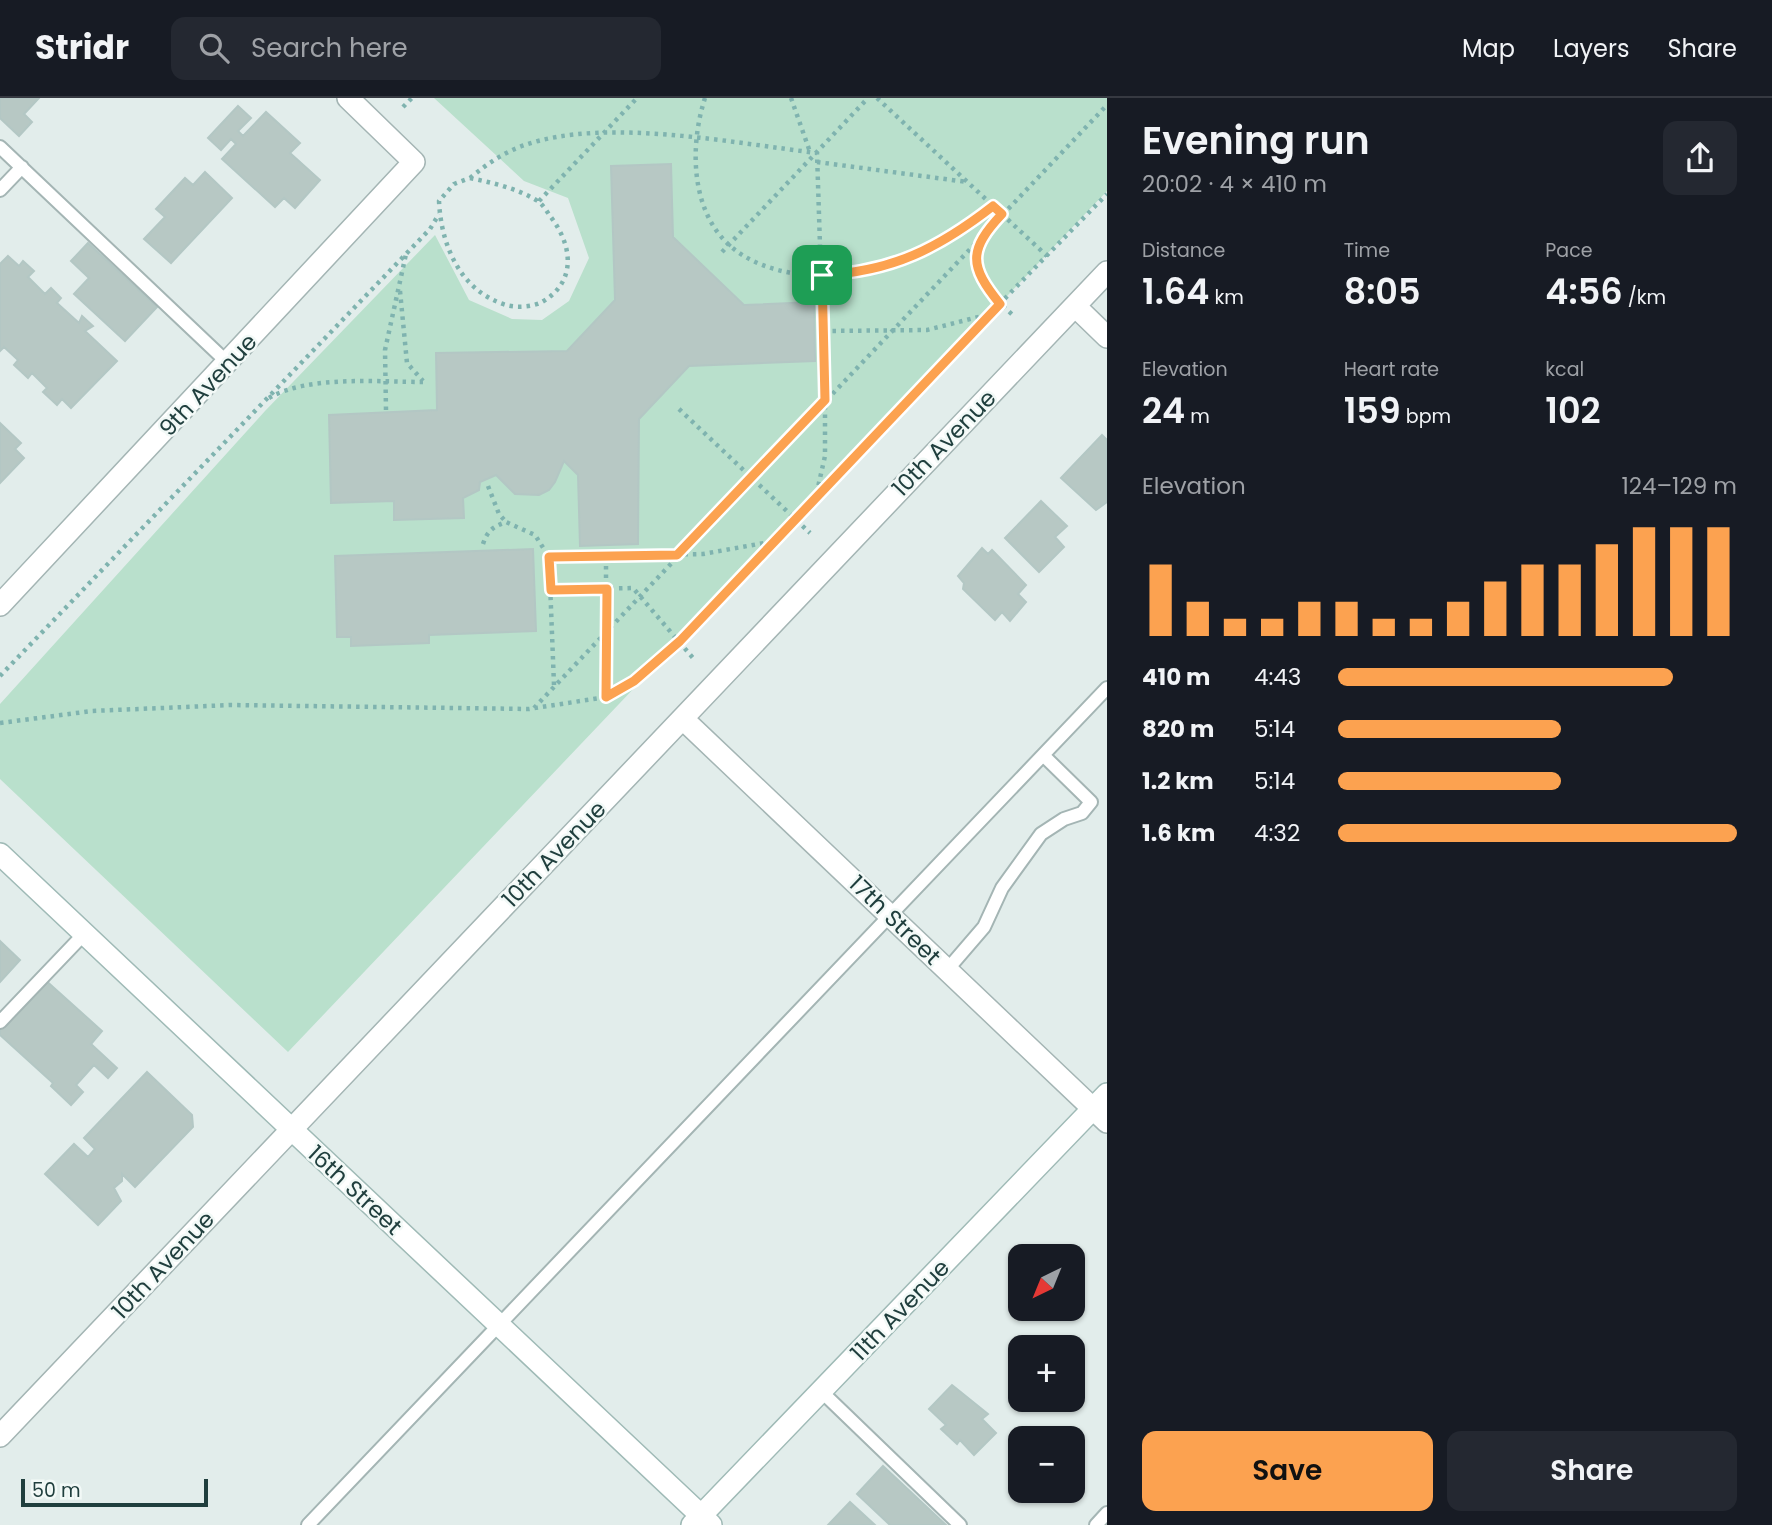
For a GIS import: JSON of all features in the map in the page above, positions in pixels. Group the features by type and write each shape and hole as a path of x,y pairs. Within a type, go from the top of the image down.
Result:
{"street":[{"name":"9th Avenue","path":"0,605 414,162 348,98"},
{"name":"10th Avenue","path":"0,1436 1107,272"},
{"path":"1075,306 1107,337"},
{"name":"17th Street","path":"683,719 947,970 1102,1108"},
{"name":"16th Street","path":"0,855 500,1326 701,1522"},
{"name":"11th Avenue","path":"701,1522 821,1391 1102,1108"}],"lane":[{"path":"0,147 229,363"},
{"path":"0,190 22,167"},
{"path":"308,1525 1107,688"},
{"path":"947,970 984,927 1002,888 1041,834 1064,819 1082,813 1091,802 1043,755"},
{"path":"0,1022 85,934"},
{"path":"821,1391 960,1525"},
{"path":"1096,1525 1107,1513"}],"path":[{"path":"403,107 412,98"},
{"path":"539,201 637,98"},
{"path":"705,98 695,139 694,158 706,207 717,230 729,245 763,264 809,276 876,270 940,244 993,206"},
{"path":"792,98 817,162 824,331 825,456 815,499"},
{"path":"722,252 813,152 868,98"},
{"path":"877,98 1047,256"},
{"path":"534,708 750,477 1107,105"},
{"path":"470,178 519,191 539,201 561,230 570,258 562,285 541,303 516,308 493,301 470,285 452,260 439,214 439,201 454,184 470,178 508,151 526,144 603,133 695,139 813,152"},
{"path":"817,162 968,182"},
{"path":"0,723 92,711 231,705 534,708 606,697 634,681 680,641 1107,194"},
{"path":"0,676 407,253 439,214"},
{"path":"981,236 977,251 981,279 1000,304 1015,317"},
{"path":"386,410 384,351 407,253"},
{"path":"264,401 298,388 424,382 407,363 399,287"},
{"path":"824,331 927,330 991,313"},
{"path":"679,409 810,533"},
{"path":"488,486 499,514 506,522 535,535 549,557 554,687"},
{"path":"483,544 486,535 506,522"},
{"path":"549,557 677,555 776,541"},
{"path":"606,556 606,697"},
{"path":"551,590 633,588 641,594 693,658"}],"green space":[{"path":"434,98 1107,98 1107,191 288,1052 0,779 0,704 265,411 435,235 469,300 512,319 542,320 569,301 589,258 568,198 524,181"}],"building":[{"path":"0,98 39,98 24,114 32,122 19,136 0,118"},
{"path":"238,106 251,118 238,131 243,136 266,112 300,143 290,153 320,180 295,208 284,198 275,207 222,159 236,144 231,139 221,150 208,138"},
{"path":"671,164 673,237 744,305 814,302 815,361 689,366 639,419 638,544 580,546 578,475 564,461 555,482 549,490 539,495 515,494 496,475 480,482 479,490 463,498 464,518 394,520 394,501 331,503 329,415 437,410 436,353 567,351 615,300 611,166"},
{"path":"205,172 232,198 171,263 144,239 165,217 156,209 185,178 193,185"},
{"path":"88,243 157,307 125,341 74,294 89,278 71,261"},
{"path":"8,256 19,266 23,261 34,271 28,277 45,294 51,288 61,298 57,303 79,323 82,316 93,326 85,331 117,361 71,408 62,399 57,405 43,392 47,388 32,373 28,378 14,365 18,360 4,347 0,351 0,264"},
{"path":"0,423 21,443 15,449 24,458 0,483"},
{"path":"1102,435 1107,440 1107,502 1096,510 1061,478"},
{"path":"1041,501 1067,526 1055,537 1064,547 1039,572 1005,538"},
{"path":"982,548 988,554 992,550 1026,585 1018,594 1026,602 1010,621 1002,612 995,620 963,589 964,583 958,576"},
{"path":"533,549 536,631 429,635 429,643 351,646 351,637 337,637 335,556"},
{"path":"0,941 20,960 0,982"},
{"path":"43,978 102,1031 91,1044 117,1068 108,1078 94,1065 76,1085 83,1092 71,1105 51,1086 53,1083 0,1035 0,1025"},
{"path":"147,1072 192,1115 193,1127 135,1187 122,1174 122,1181 114,1188 121,1201 98,1225 45,1174 74,1144 88,1157 95,1149 84,1138"},
{"path":"952,1385 988,1414 982,1419 996,1433 974,1455 960,1440 957,1444 941,1429 946,1425 929,1409"},
{"path":"883,1466 946,1525 890,1525 857,1494"},
{"path":"850,1502 875,1525 828,1525"}],"route":[{"path":"993,206 1002,214 981,236 977,251 981,279 1000,304 680,641 634,681 606,697 607,589 551,590 549,557 677,555 825,400 822,275 876,270 940,244 993,206"}]}
